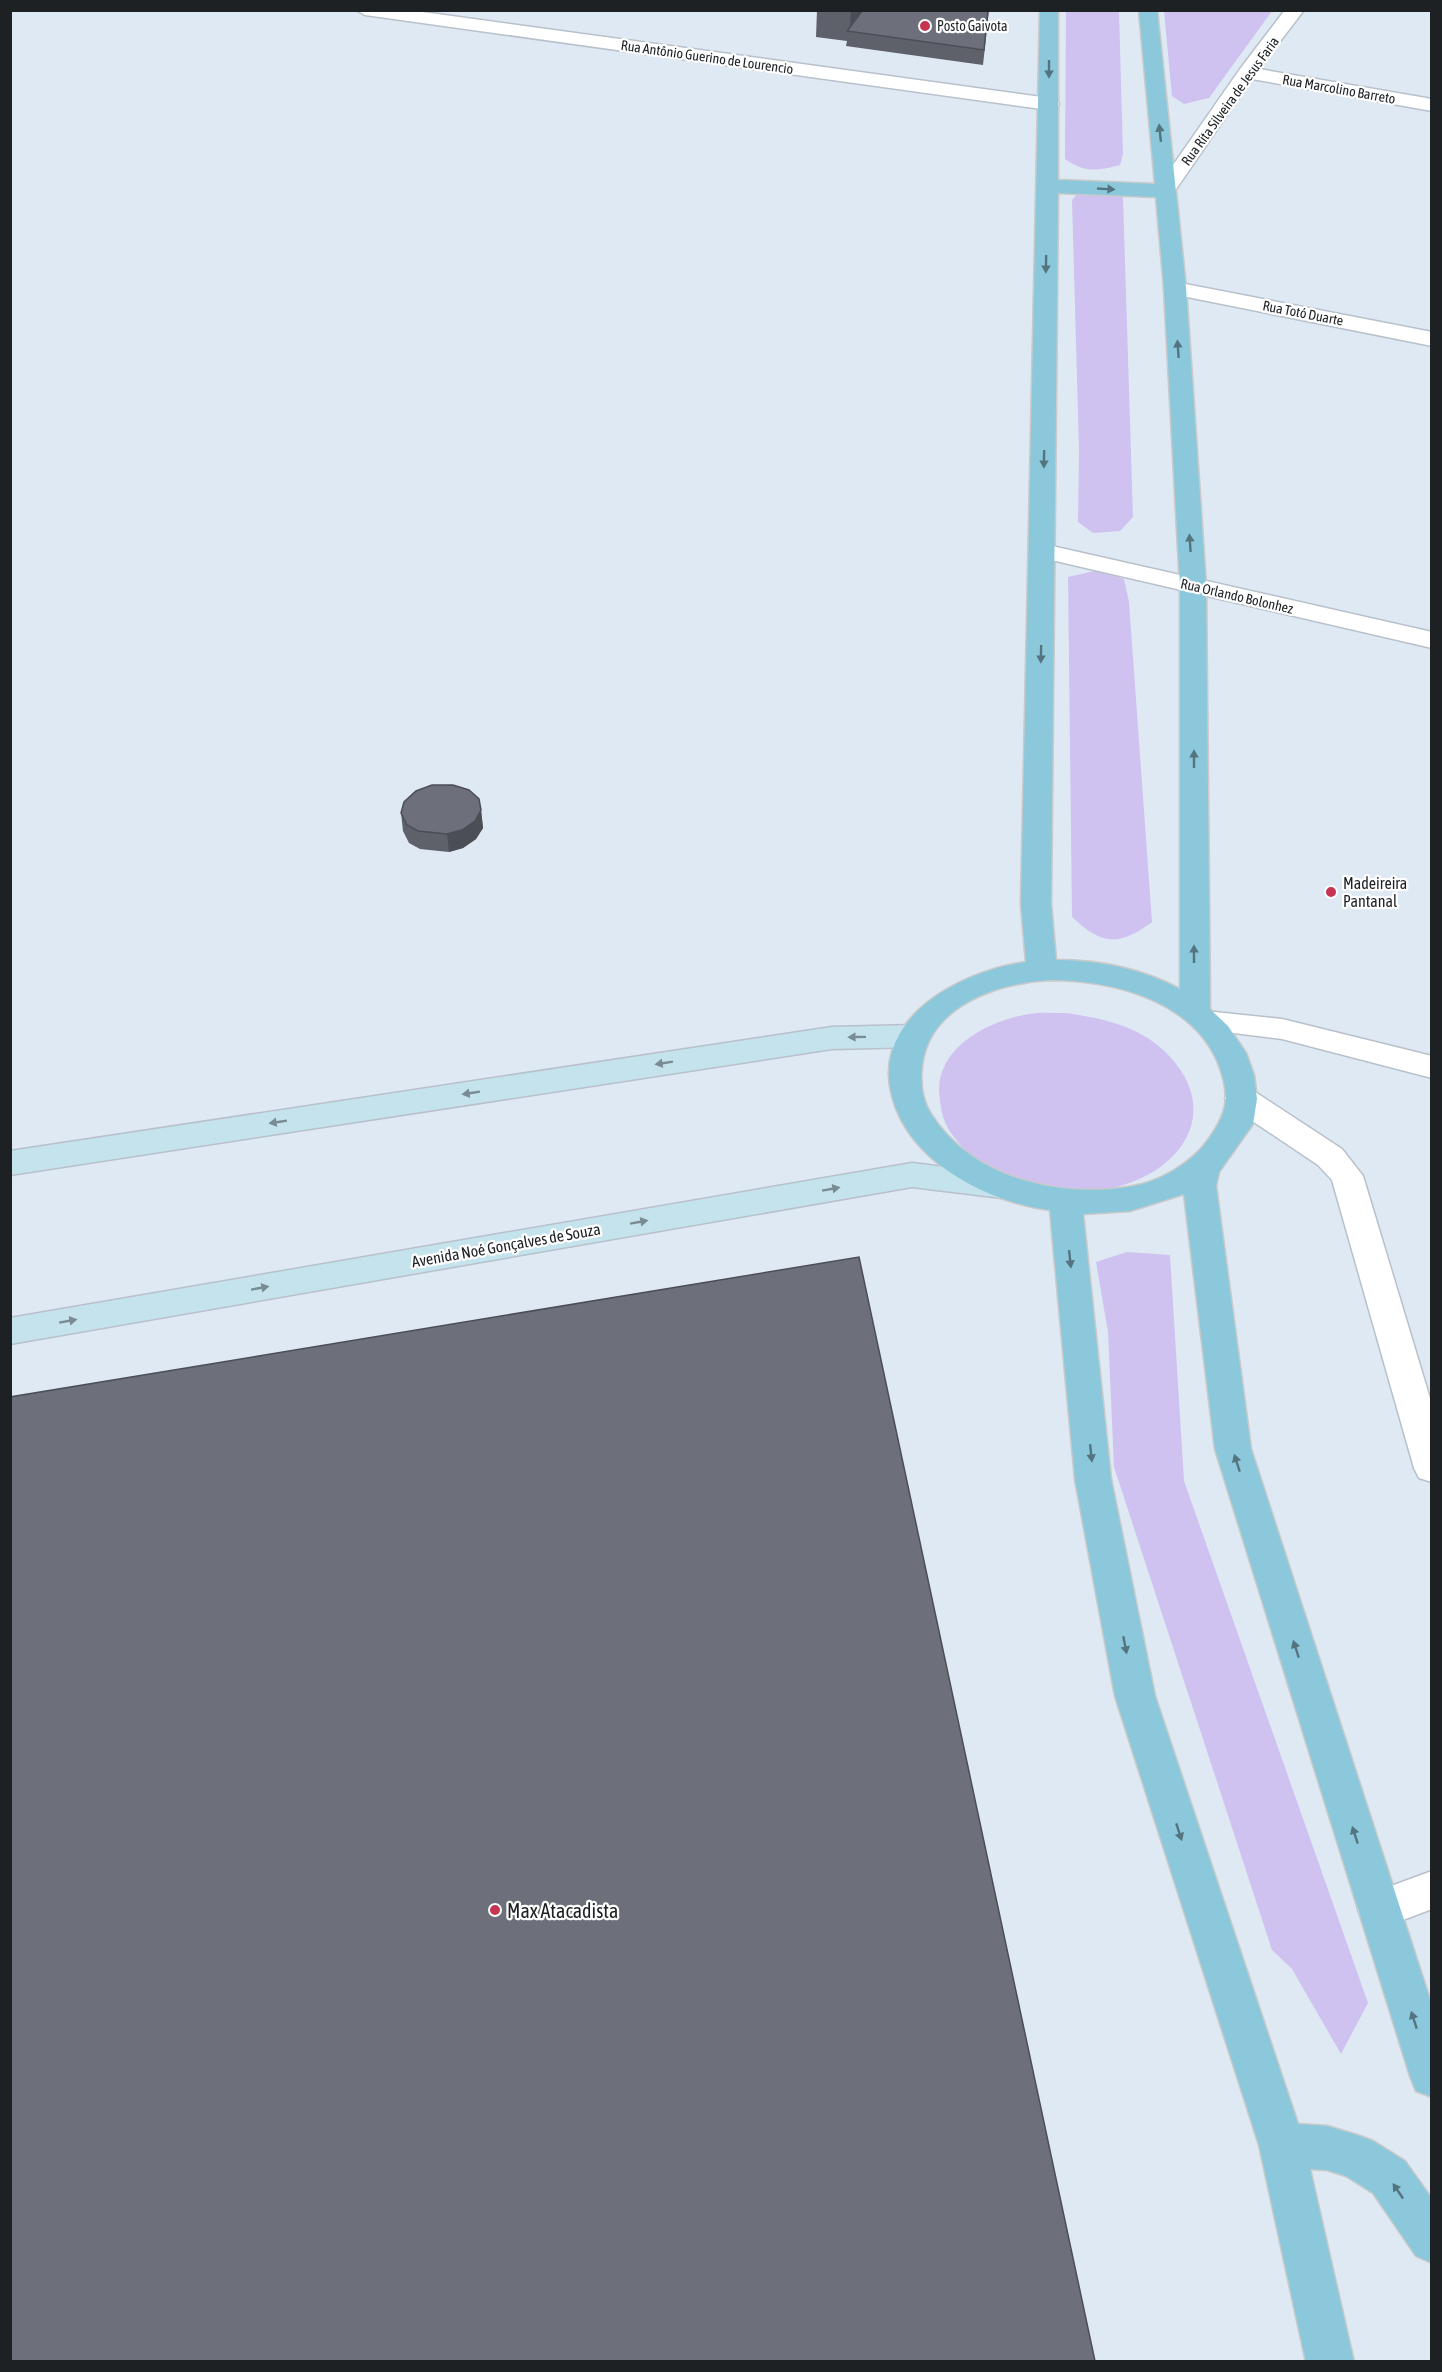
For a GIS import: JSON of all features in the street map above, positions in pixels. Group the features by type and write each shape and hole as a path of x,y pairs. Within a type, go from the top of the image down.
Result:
{"main road":[{"path":"1042,970 1036,904 1043,551 1049,10"},
{"path":"1148,10 1175,288 1193,586 1200,1017"},
{"path":"1047,186 1165,191"},
{"path":"1042,970 1091,972 1131,980 1169,996 1200,1017 1223,1041 1236,1067 1241,1098 1238,1121 1225,1146 1203,1168 1173,1186 1138,1198 1098,1202 1067,1201 1028,1194 981,1178 951,1159 927,1136 912,1110 904,1083 907,1054 920,1026 943,1004 973,986 1009,974 1042,970"},
{"path":"10,1163 832,1038 915,1036"},
{"path":"1203,1168 1199,1186 1233,1449 1431,2076"},
{"name":"Avenida Noé Gonçalves de Souza","path":"10,1331 912,1175 1002,1186"},
{"path":"1067,1201 1066,1215 1093,1479 1135,1696 1282,2145 1330,2361"},
{"path":"1282,2145 1327,2148 1357,2157 1389,2177 1431,2240"}],"street":[{"name":"Rua Antônio Guerino de Lourencio","path":"365,10 1049,104"},
{"name":"Rua Rita Silveira de Jesus Faria","path":"1165,191 1247,73 1295,10"},
{"name":"Rua Marcolino Barreto","path":"1247,73 1431,105"},
{"name":"Rua Totó Duarte","path":"1175,288 1431,339"},
{"name":"Rua Orlando Bolonhez","path":"1043,551 1431,640"},
{"path":"1200,1017 1282,1029 1431,1066"},
{"path":"1229,1053 1282,1029"},
{"path":"1241,1098 1330,1157 1347,1176 1431,1468"},
{"path":"1379,1910 1431,1890"}],"shaded area":[{"path":"1164,10 1272,11 1209,98 1184,104 1172,96"},
{"path":"1066,11 1119,11 1123,154 1120,165 1091,170 1079,167 1065,159"},
{"path":"1080,191 1112,191 1123,198 1133,517 1120,531 1093,533 1078,522 1079,450 1072,200"},
{"path":"1099,570 1124,579 1129,602 1152,922 1120,939 1110,939 1092,933 1072,917 1068,577"},
{"path":"1038,1013 1066,1013 1117,1024 1152,1041 1182,1072 1192,1094 1193,1116 1187,1137 1174,1155 1156,1170 1133,1182 1106,1189 1064,1191 1020,1182 981,1163 965,1149 945,1123 939,1096 941,1074 957,1048 984,1029 1014,1017"},
{"path":"1127,1252 1170,1255 1184,1481 1368,2003 1341,2054 1292,1969 1272,1950 1114,1467 1108,1332 1096,1262"}],"building":[{"name":"Posto Gaivota","path":"863,10 988,10 984,50 847,31"},
{"path":"432,785 453,785 469,790 479,799 481,810 475,821 462,830 447,834 418,831 407,825 401,813 404,802 416,791"},
{"name":"Max Atacadista","path":"859,1257 1095,2361 10,2361 10,1397"}],"place":[{"name":"Posto Gaivota","path":"925,26"},
{"name":"Madeireira Pantanal","path":"1331,892"},
{"name":"Max Atacadista","path":"495,1910"}]}
